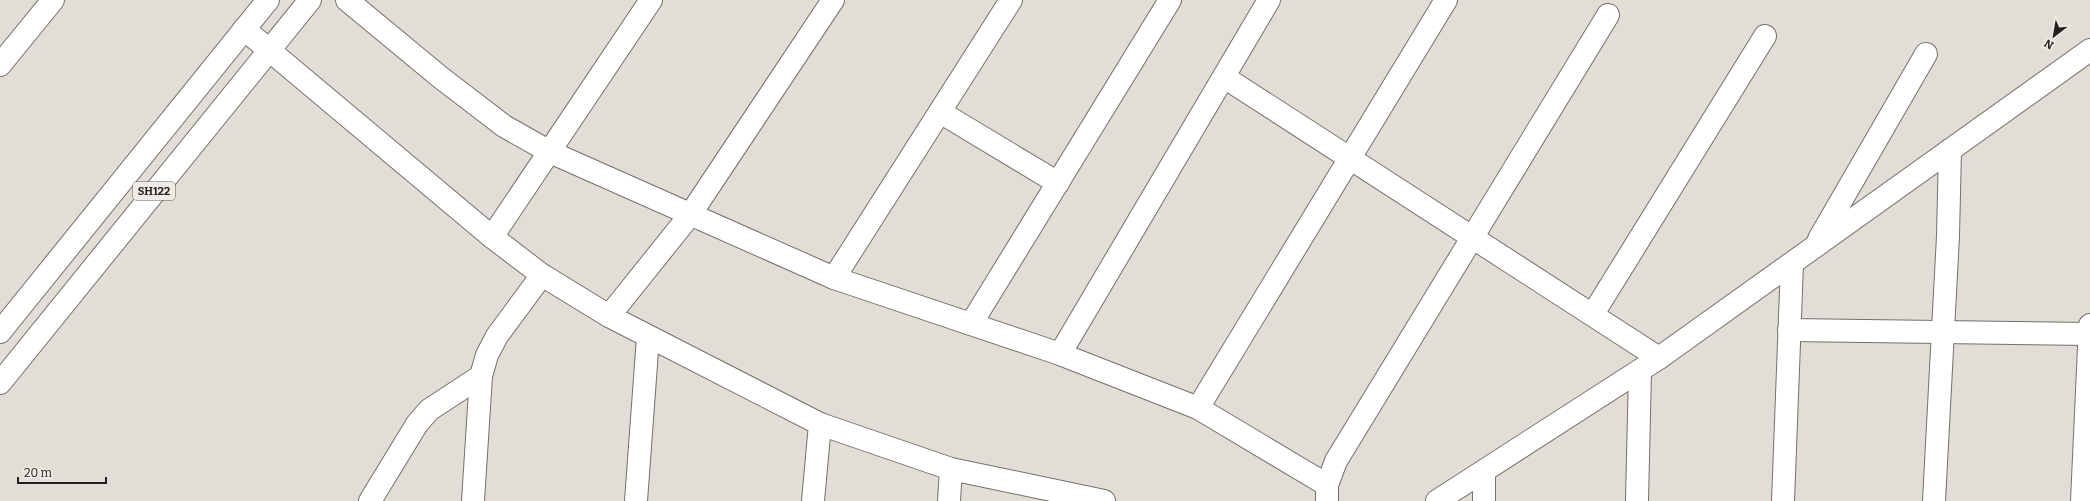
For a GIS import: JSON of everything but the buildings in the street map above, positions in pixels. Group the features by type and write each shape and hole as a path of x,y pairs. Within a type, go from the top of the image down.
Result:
{"street":[{"path":"0,65 53,0"},
{"name":"SH122","path":"0,332 268,0"},
{"name":"SH122","path":"0,383 310,0"},
{"path":"347,0 440,77 504,126 550,152 834,278 1060,354 1198,408 1327,493 1336,461 1608,15"},
{"path":"492,237 651,0"},
{"path":"610,316 690,215 833,0"},
{"path":"834,278 1011,0"},
{"path":"970,324 1170,0"},
{"path":"1060,354 1269,0"},
{"path":"1198,408 1446,0"},
{"path":"244,29 492,237 542,275 648,337 820,424 951,469 1098,500"},
{"path":"1593,314 1765,36"},
{"path":"1437,501 1659,358 2090,50"},
{"path":"1816,246 1926,54"},
{"path":"1224,77 1474,237 1659,358"},
{"path":"940,112 1058,183"},
{"path":"1934,501 1944,331 1950,150"},
{"path":"1783,501 1792,264"},
{"path":"473,501 481,376 487,355 497,336 542,275"},
{"path":"1789,330 2090,330 2082,501"},
{"path":"636,501 648,337"},
{"path":"1637,501 1640,371"},
{"path":"370,501 417,424 429,410 481,376"},
{"path":"813,501 820,424"},
{"path":"949,501 951,469"},
{"path":"1484,471 1484,501"}]}
